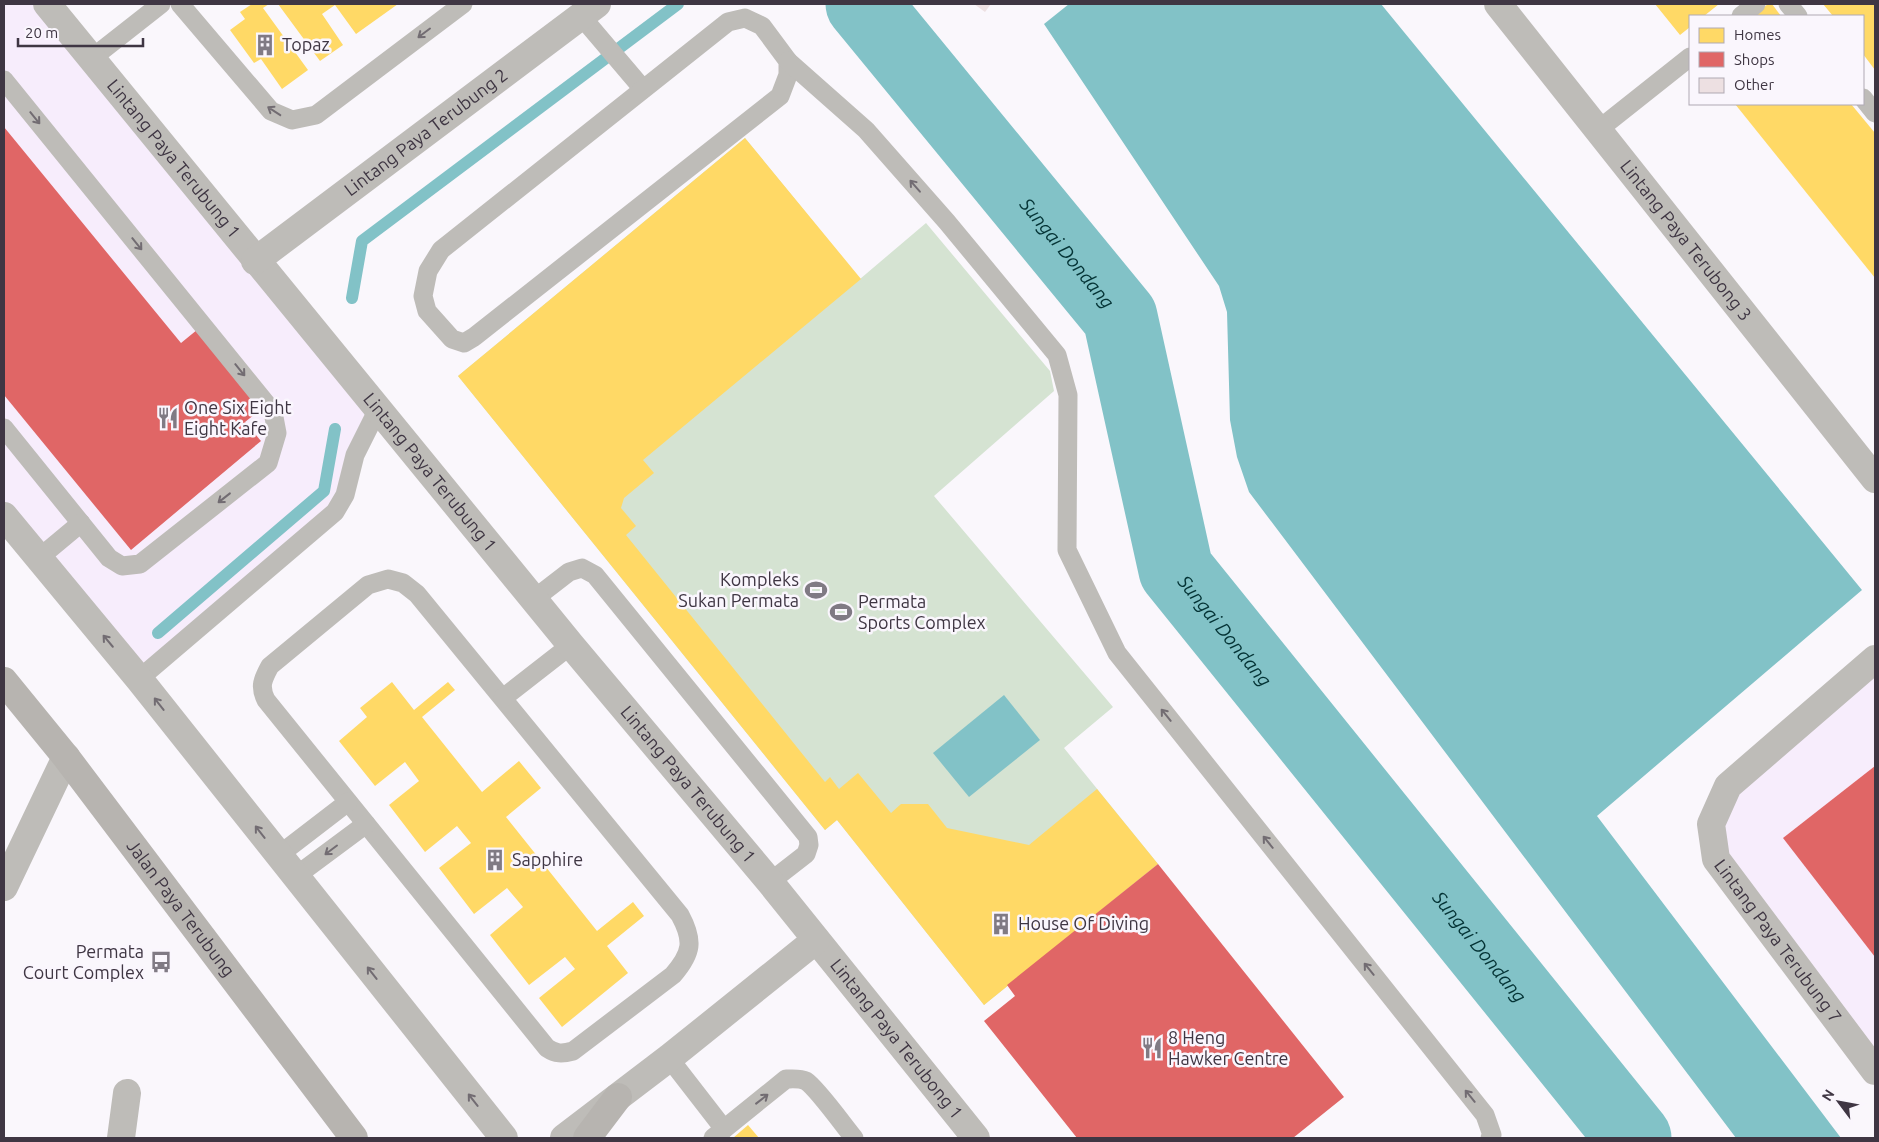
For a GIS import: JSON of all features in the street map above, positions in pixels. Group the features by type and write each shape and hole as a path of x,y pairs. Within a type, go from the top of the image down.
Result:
{"main road":[{"name":"Jalan Paya Terubung","path":"4,681 66,757 354,1138"},
{"path":"587,1138 618,1097"}],"street":[{"name":"Lintang Paya Terubong 3","path":"1498,4 1875,478"},
{"name":"Lintang Paya Terubung 1","path":"51,5 91,58 255,261 816,940"},
{"name":"Lintang Paya Terubung 2","path":"255,261 589,10"},
{"path":"4,516 139,679 504,1138"},
{"name":"Lintang Paya Terubung 7","path":"1875,659 1728,786 1712,824 1716,859 1875,1071"},
{"path":"4,887 66,757"},
{"path":"564,1138 669,1058 816,940"},
{"name":"Lintang Paya Terubong 1","path":"816,940 976,1138"},
{"path":"121,1138 126,1093"}],"lane":[{"path":"91,58 161,4"},
{"path":"180,4 271,111 292,120 316,114 463,4"},
{"path":"1742,15 1756,4"},
{"path":"1788,4 1797,15"},
{"path":"589,10 601,40 643,89"},
{"path":"788,61 788,75 780,96 474,337 464,343 452,339 427,311 423,296 428,271 441,250 728,22 745,18 762,26 788,61 866,130 947,222 1058,355 1068,396 1067,550 1117,653 1485,1115 1492,1134 1490,1138"},
{"path":"1598,130 1689,58"},
{"path":"4,80 274,412 277,433 268,463 140,564 122,566 109,558 4,428"},
{"path":"1864,99 1875,113"},
{"path":"139,679 334,512 345,495 354,455 378,409"},
{"path":"39,558 81,523"},
{"path":"534,599 569,572 582,568 595,575 808,837 809,845 806,854 770,882"},
{"path":"388,579 403,583 418,594 680,915 688,930 689,946 684,962 673,975 573,1051 564,1054 555,1053 547,1048 348,802 266,700 261,690 264,677 270,666 368,584 388,579"},
{"path":"503,698 571,645"},
{"path":"279,855 348,802"},
{"path":"296,876 366,824"},
{"path":"669,1058 718,1134 786,1079 797,1079 805,1080 814,1089 854,1138"}],"shaded area":[{"path":"4,4 47,4 378,409 345,495 139,679 4,516"},
{"path":"1875,659 1875,1071 1716,859 1728,786"}],"green space":[{"name":"Permata Sports Complex","path":"745,138 860,279 926,223 1050,371 1054,391 934,496 1113,707 1064,748 1158,864 984,1005 837,820 825,830 458,376"}],"water":[{"path":"1069,4 1381,4 1862,590 1597,816 1841,1138 1736,1138 1249,492 1237,457 1230,420 1227,312 1219,286 1044,24"},
{"path":"1004,695 1040,740 969,797 933,753"}],"building: Homes":[{"name":"Topaz","path":"252,4 269,4 263,8 308,70 282,89 261,59 254,63 230,30 245,19 240,12"},
{"name":"Topaz","path":"278,4 398,4 356,34 335,5 322,14 343,45 320,61"},
{"path":"1655,4 1719,4 1705,15 1689,15 1689,28 1680,35"},
{"path":"1768,4 1772,4 1780,15 1754,15"},
{"path":"1823,4 1875,4 1875,70 1864,55 1864,15 1832,15"},
{"path":"1736,105 1852,105 1875,133 1875,278"},
{"path":"745,138 861,279 643,460 654,473 624,498 621,508 636,526 626,535 825,782 830,777 839,789 858,773 891,813 901,804 928,804 947,828 1029,845 1097,789 1158,864 984,1005 837,820 825,830 458,376"},
{"name":"Sapphire","path":"392,682 414,710 448,682 455,690 422,717 482,792 519,761 541,788 506,817 597,931 633,902 644,916 607,946 628,973 562,1027 539,998 575,969 565,957 529,985 490,935 523,907 507,888 474,914 439,868 471,843 457,826 425,852 389,805 419,781 405,762 375,786 339,741 367,717 360,708"},
{"path":"748,1125 759,1138 733,1138"}],"building: Shops":[{"path":"4,127 181,343 203,325 260,410 245,422 261,441 131,550 4,395"},
{"path":"1875,766 1875,957 1783,838"},
{"path":"1158,864 1344,1097 1293,1138 1077,1138 984,1021 1015,996 1007,985"}],"building: Other":[{"path":"974,4 991,4 985,12"}],"waterway":[{"path":"352,298 362,241 678,4"},
{"name":"Sungai Dondang","path":"863,4 1120,317 1176,570 1634,1138"},
{"path":"158,633 324,491 335,429"}],"place":[{"name":"Topaz","path":"265,45"},
{"name":"One Six Eight Eight Kafe","path":"168,418"},
{"name":"Kompleks Sukan Permata","path":"816,590"},
{"name":"Permata Sports Complex","path":"841,612"},
{"name":"Sapphire","path":"495,860"},
{"name":"House Of Diving","path":"1001,924"},
{"name":"Permata Court Complex","path":"161,962"},
{"name":"8 Heng Hawker Centre","path":"1152,1048"}]}
